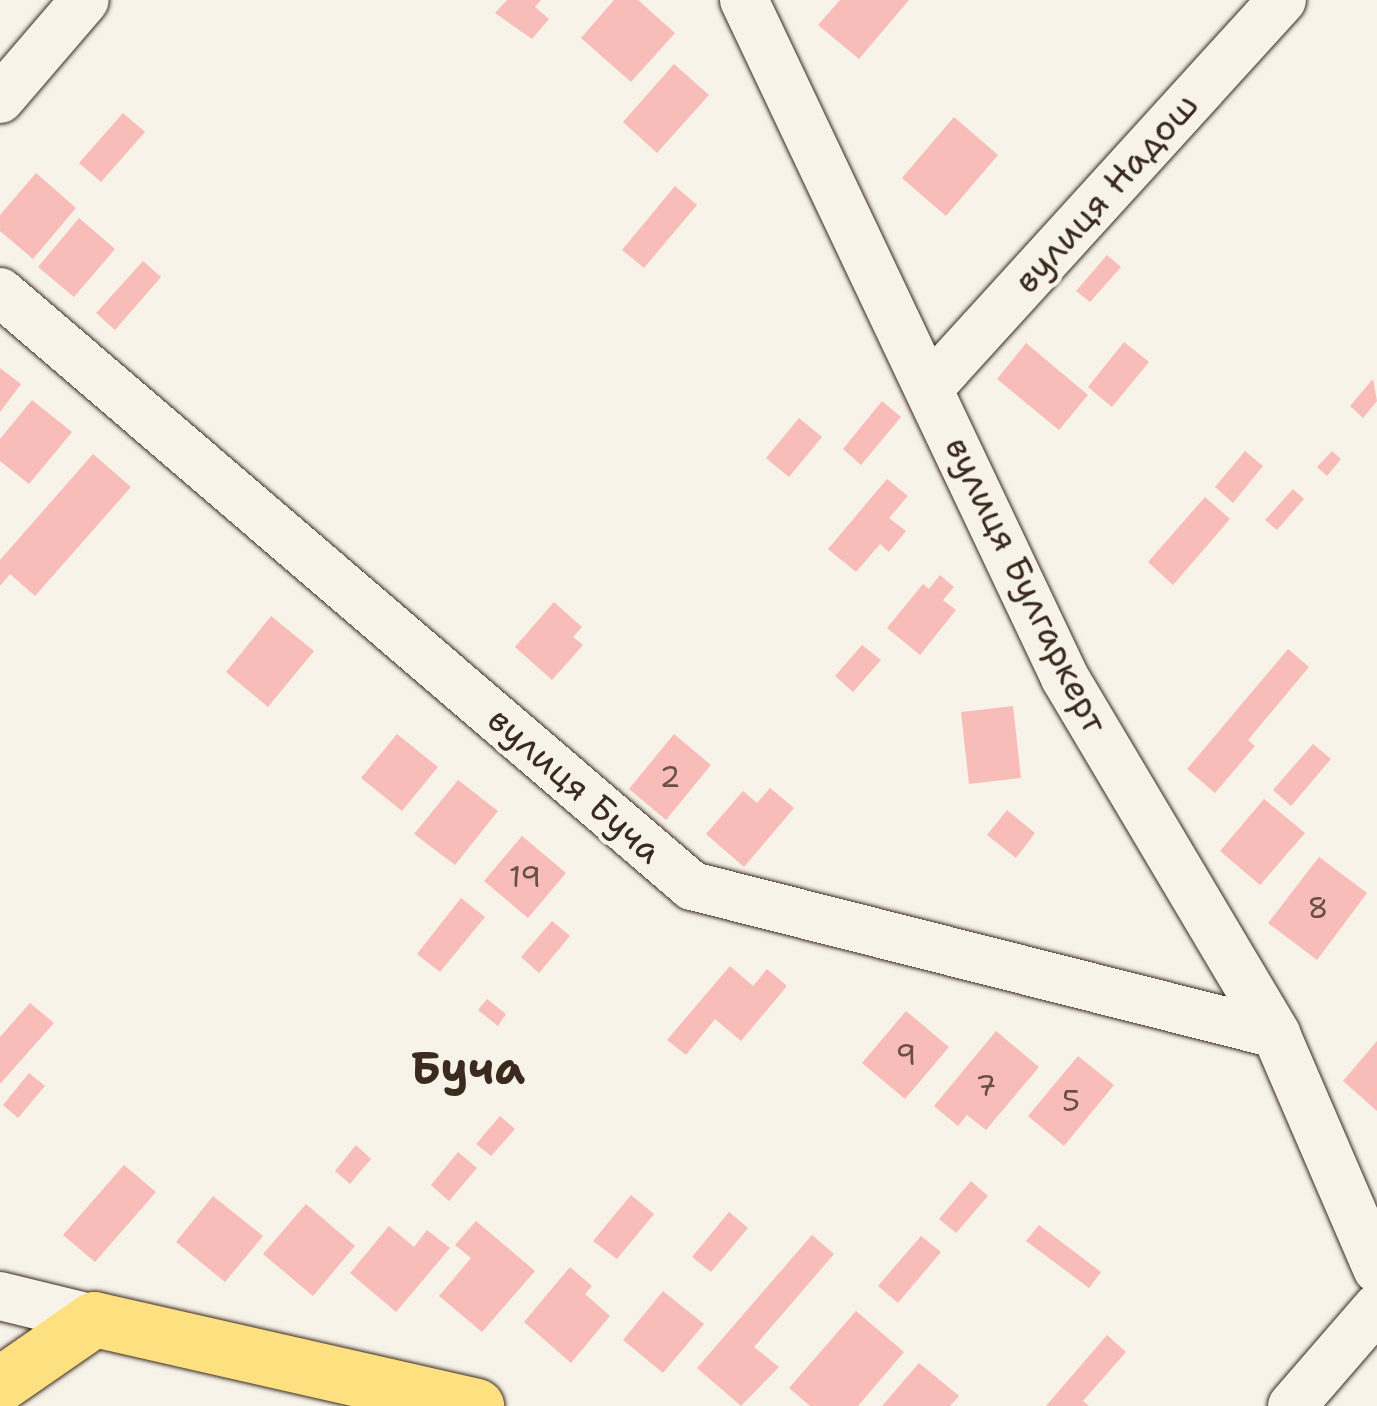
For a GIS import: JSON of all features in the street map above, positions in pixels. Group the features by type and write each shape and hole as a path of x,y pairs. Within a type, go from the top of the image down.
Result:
{"main road":[{"path":"0,1384 94,1319 476,1406"}],"street":[{"path":"0,99 85,0"},
{"name":"вулиця Булгаркерт","path":"744,0 1065,678 1276,1034 1377,1269"},
{"name":"вулиця Надош","path":"930,387 1282,0"},
{"name":"вулиця Буча","path":"0,292 692,886 1276,1034"},
{"path":"0,1296 94,1319"},
{"path":"1292,1406 1377,1308"}],"building":[{"path":"507,0 541,0 535,7 549,19 532,39 495,13"},
{"path":"614,0 638,0 675,33 631,82 581,38"},
{"path":"840,0 909,0 859,59 818,25"},
{"path":"674,64 709,95 657,153 623,122"},
{"path":"123,113 145,132 101,182 79,163"},
{"path":"954,117 998,155 946,216 902,178"},
{"path":"36,173 76,208 33,259 0,231 0,215"},
{"path":"675,186 697,205 644,268 622,250"},
{"path":"79,218 115,249 74,297 38,267"},
{"path":"1107,255 1121,267 1090,302 1076,291"},
{"path":"143,261 161,277 115,330 96,313"},
{"path":"1124,342 1149,362 1112,407 1088,387"},
{"path":"1026,343 1088,395 1059,430 997,379"},
{"path":"0,368 21,384 0,412"},
{"path":"1373,379 1377,401 1363,418 1350,406"},
{"path":"32,400 72,432 29,484 0,461 0,439"},
{"path":"882,401 901,417 861,465 843,449"},
{"path":"799,418 822,437 789,477 766,458"},
{"path":"1245,451 1263,466 1233,503 1215,487"},
{"path":"1332,451 1341,459 1327,476 1317,467"},
{"path":"93,454 131,487 35,596 10,574 0,586 0,560"},
{"path":"887,479 908,496 889,518 906,531 889,552 880,544 856,572 828,549"},
{"path":"1293,489 1304,499 1277,530 1265,520"},
{"path":"1205,497 1230,519 1173,585 1148,562"},
{"path":"940,575 954,587 943,600 956,610 920,655 887,628 923,584 929,589"},
{"path":"554,602 582,627 573,637 583,645 552,680 515,647"},
{"path":"271,616 314,651 268,707 226,672"},
{"path":"862,645 881,660 853,692 835,676"},
{"path":"1288,649 1309,667 1248,740 1255,746 1215,793 1187,769"},
{"path":"1013,706 1021,778 969,784 961,712"},
{"path":"397,734 438,767 402,811 361,778"},
{"path":"674,734 711,765 666,820 629,789"},
{"path":"1313,744 1331,759 1291,806 1273,790"},
{"path":"458,780 498,811 455,865 414,834"},
{"path":"770,788 794,808 744,867 706,834 743,791 757,803"},
{"path":"1264,799 1305,833 1260,885 1220,851"},
{"path":"1007,810 1035,833 1016,858 987,835"},
{"path":"522,836 566,873 528,918 484,881"},
{"path":"1319,857 1367,893 1317,960 1268,923"},
{"path":"461,898 485,917 440,972 417,954"},
{"path":"552,921 570,936 539,973 521,957"},
{"path":"730,966 753,986 767,969 787,986 741,1041 715,1019 686,1055 667,1040"},
{"path":"487,999 506,1014 498,1026 478,1010"},
{"path":"30,1003 54,1023 0,1084 0,1037"},
{"path":"906,1011 949,1047 905,1099 862,1063"},
{"path":"996,1031 1039,1067 986,1130 967,1115 958,1126 934,1106"},
{"path":"1377,1041 1377,1111 1343,1081"},
{"path":"1078,1056 1114,1085 1064,1146 1028,1116"},
{"path":"29,1073 45,1086 18,1118 3,1105"},
{"path":"500,1116 515,1129 491,1156 476,1144"},
{"path":"356,1145 371,1159 350,1184 335,1171"},
{"path":"458,1152 477,1168 449,1201 431,1185"},
{"path":"124,1165 156,1192 95,1262 63,1235"},
{"path":"971,1181 988,1196 956,1233 939,1219"},
{"path":"631,1195 654,1214 617,1259 593,1241"},
{"path":"213,1196 263,1236 225,1282 176,1242"},
{"path":"306,1204 355,1246 313,1296 263,1254"},
{"path":"729,1212 748,1228 711,1272 692,1257"},
{"path":"476,1221 535,1271 482,1332 439,1296 471,1258 455,1245"},
{"path":"1039,1225 1101,1272 1089,1288 1026,1241"},
{"path":"389,1226 414,1247 427,1230 450,1248 396,1312 350,1273"},
{"path":"812,1235 834,1254 754,1347 779,1367 741,1406 697,1368"},
{"path":"921,1236 941,1252 898,1303 878,1286"},
{"path":"570,1267 592,1286 585,1294 610,1316 571,1363 524,1322"},
{"path":"663,1291 704,1324 663,1373 623,1340"},
{"path":"856,1311 904,1352 858,1406 810,1406 789,1388"},
{"path":"1107,1335 1126,1352 1083,1401 1089,1406 1046,1406"},
{"path":"919,1363 959,1396 950,1406 882,1406"}],"district":[{"name":"Буча","path":"468,1069"}]}
